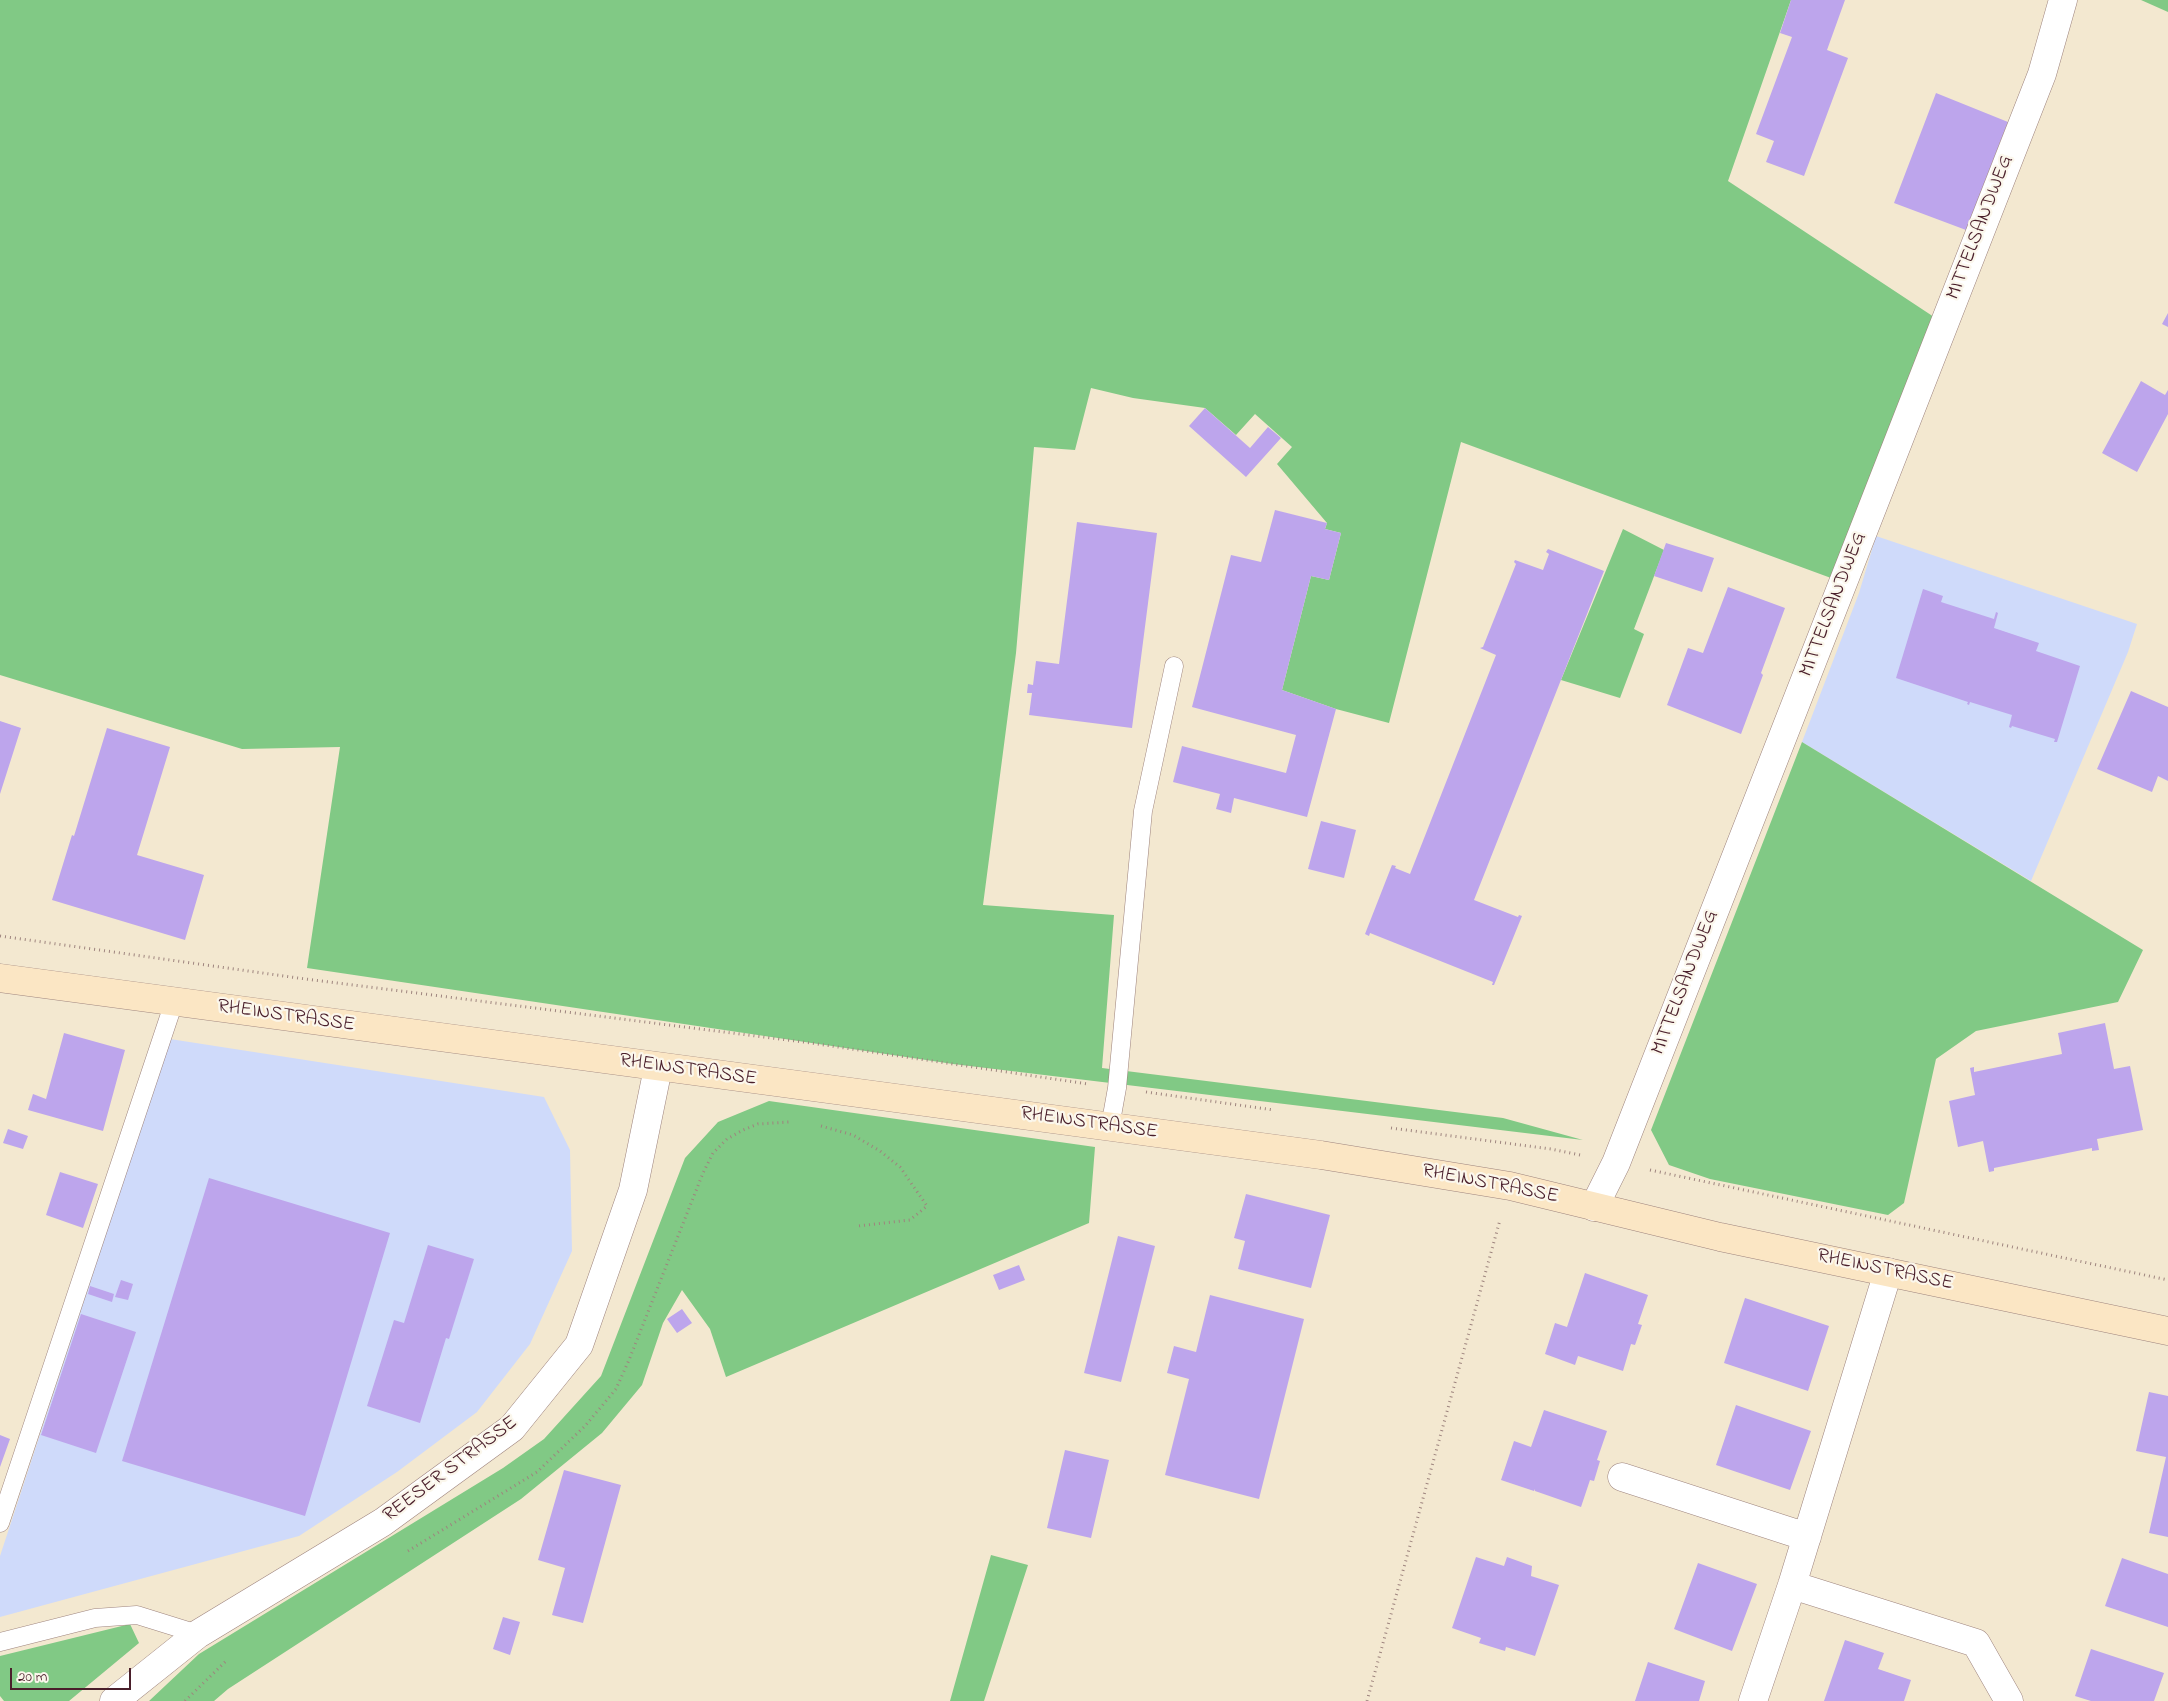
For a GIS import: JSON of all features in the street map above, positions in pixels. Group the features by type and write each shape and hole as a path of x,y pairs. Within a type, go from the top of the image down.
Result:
{"main road":[{"name":"RHEINSTRASSE","path":"0,978 658,1068 1320,1155 1510,1186 1720,1237 2168,1331"}],"street":[{"name":"MITTELSANDWEG","path":"1594,1207 1616,1163 2042,74 2063,0"},
{"name":"REESER STRASSE","path":"114,1701 198,1634 383,1522 512,1428 579,1345 633,1190 658,1068"},
{"path":"1753,1701 1792,1585 1888,1272"},
{"path":"1622,1477 1807,1537"},
{"path":"1792,1585 1976,1642 2008,1701"}],"lane":[{"path":"1110,1127 1117,1088 1143,811 1174,666"},
{"path":"0,1523 174,1002"},
{"path":"0,1642 95,1618 137,1615 198,1634"}],"path":[{"path":"0,936 289,977 811,1043 1278,1111"},
{"path":"816,1125 853,1135 880,1151 900,1167 927,1206 910,1220 858,1226"},
{"path":"1383,1127 1551,1149 2168,1280"},
{"path":"1366,1701 1510,1186"},
{"path":"185,1701 226,1661"}],"shaded area":[{"path":"1876,536 2137,624 2128,652 2031,881 1802,742 1859,593"},
{"path":"170,1039 544,1097 570,1150 572,1251 530,1344 477,1412 397,1472 299,1536 0,1617 0,1556"}],"green space":[{"path":"0,0 1791,0 1728,181 1934,317 1831,578 1461,442 1389,723 1336,709 1282,690 1311,576 1329,580 1341,533 1325,529 1327,523 1277,464 1292,447 1255,414 1236,435 1205,408 1133,398 1091,388 1075,450 1034,447 1016,653 983,905 1114,915 1102,1068 1503,1118 1583,1140 953,1064 307,968 340,747 242,749 0,675"},
{"path":"2141,0 2168,0 2168,12"},
{"path":"1623,529 1664,550 1634,629 1644,634 1620,698 1561,680"},
{"path":"1802,742 2143,950 2118,1002 1976,1031 1936,1059 1904,1203 1888,1215 1710,1179 1669,1165 1651,1130"},
{"path":"769,1101 1095,1147 1089,1223 726,1377 710,1329 682,1290 663,1323 642,1385 602,1433 521,1499 228,1689 214,1701 149,1701 199,1654 503,1468 544,1439 601,1376 685,1158 718,1122"},
{"path":"991,1555 1028,1565 984,1701 950,1701"},
{"path":"130,1624 139,1643 69,1701 4,1701 0,1696 0,1656"}],"building":[{"path":"1791,0 1845,0 1827,50 1848,58 1804,176 1766,162 1774,141 1756,134 1792,37 1780,33"},
{"path":"1936,93 2008,122 1966,230 1894,203"},
{"path":"2168,313 2168,327 2162,324"},
{"path":"2141,381 2165,395 2168,390 2168,414 2137,472 2102,453"},
{"path":"1205,408 1250,448 1268,427 1281,438 1246,477 1189,426"},
{"path":"1275,510 1327,523 1325,529 1341,533 1329,580 1311,576 1282,690 1336,709 1307,817 1234,798 1231,813 1216,809 1220,794 1173,782 1182,746 1286,773 1296,735 1192,707 1231,555 1261,562"},
{"path":"1077,522 1157,533 1132,728 1029,715 1032,693 1027,693 1028,684 1033,685 1036,661 1059,664"},
{"path":"1666,543 1714,558 1702,592 1654,576"},
{"path":"1548,549 1604,571 1474,900 1518,917 1519,915 1522,916 1494,985 1492,985 1493,982 1370,933 1369,936 1365,934 1392,865 1410,874 1496,655 1480,648 1483,647 1516,564 1514,562 1515,560 1543,570 1549,554 1546,552"},
{"path":"1728,587 1785,608 1741,734 1667,705 1688,648 1703,653"},
{"path":"1923,589 1943,596 1941,602 1994,619 1996,612 1998,613 1994,628 2039,643 2036,651 2080,666 2057,742 2054,742 2055,739 2012,726 2011,728 2009,727 2012,715 1970,702 1969,705 1967,704 1968,702 1896,678"},
{"path":"2131,691 2168,707 2168,781 2158,776 2152,792 2097,769"},
{"path":"0,721 21,728 0,794"},
{"path":"107,728 170,747 137,855 204,875 185,940 52,900"},
{"path":"1321,821 1356,830 1344,878 1308,869"},
{"path":"2105,1023 2114,1069 2130,1066 2143,1130 2097,1139 2099,1150 2092,1151 2092,1148 1994,1168 1994,1171 1989,1172 1983,1141 1958,1147 1949,1101 1975,1095 1970,1068 1974,1067 1974,1072 2062,1054 2058,1033"},
{"path":"64,1033 125,1050 103,1131 28,1110 33,1094 46,1099"},
{"path":"8,1129 28,1136 23,1149 3,1143"},
{"path":"60,1172 98,1184 83,1228 46,1215"},
{"path":"209,1178 390,1233 305,1516 122,1461"},
{"path":"1246,1194 1330,1215 1311,1288 1238,1269 1245,1241 1234,1238"},
{"path":"1118,1236 1155,1246 1121,1382 1084,1373"},
{"path":"428,1245 474,1259 449,1339 446,1338 420,1423 367,1406 394,1320 404,1323"},
{"path":"1019,1265 1025,1280 999,1290 993,1275"},
{"path":"1585,1273 1648,1295 1638,1324 1642,1325 1635,1345 1631,1344 1623,1371 1578,1356 1575,1365 1545,1354 1555,1323 1567,1327"},
{"path":"121,1280 133,1284 128,1300 115,1297"},
{"path":"90,1286 114,1294 112,1302 88,1294"},
{"path":"1210,1295 1304,1319 1259,1499 1165,1475 1189,1379 1167,1373 1174,1346 1196,1352"},
{"path":"1745,1298 1829,1326 1808,1391 1724,1363"},
{"path":"682,1309 692,1323 677,1333 667,1319"},
{"path":"81,1314 136,1332 96,1453 41,1435"},
{"path":"2149,1392 2168,1396 2168,1537 2149,1533 2166,1457 2136,1451"},
{"path":"1736,1405 1811,1431 1790,1490 1716,1465"},
{"path":"1544,1410 1607,1431 1597,1460 1600,1461 1594,1481 1590,1480 1581,1507 1535,1491 1535,1489 1534,1491 1501,1480 1514,1441 1531,1447"},
{"path":"0,1435 10,1439 0,1467"},
{"path":"1065,1450 1109,1460 1091,1538 1047,1528"},
{"path":"564,1470 621,1485 583,1623 552,1615 565,1568 538,1560"},
{"path":"1476,1557 1504,1566 1507,1557 1532,1566 1531,1576 1559,1585 1535,1656 1506,1647 1505,1651 1479,1643 1481,1638 1452,1628"},
{"path":"2122,1558 2168,1574 2168,1627 2105,1606"},
{"path":"1698,1563 1757,1584 1732,1651 1674,1629"},
{"path":"503,1617 520,1622 510,1655 493,1649"},
{"path":"1845,1640 1884,1653 1878,1669 1911,1680 1904,1701 1824,1701"},
{"path":"2091,1649 2164,1673 2154,1701 2091,1701 2075,1696"},
{"path":"1648,1662 1705,1681 1699,1701 1635,1701"}]}
